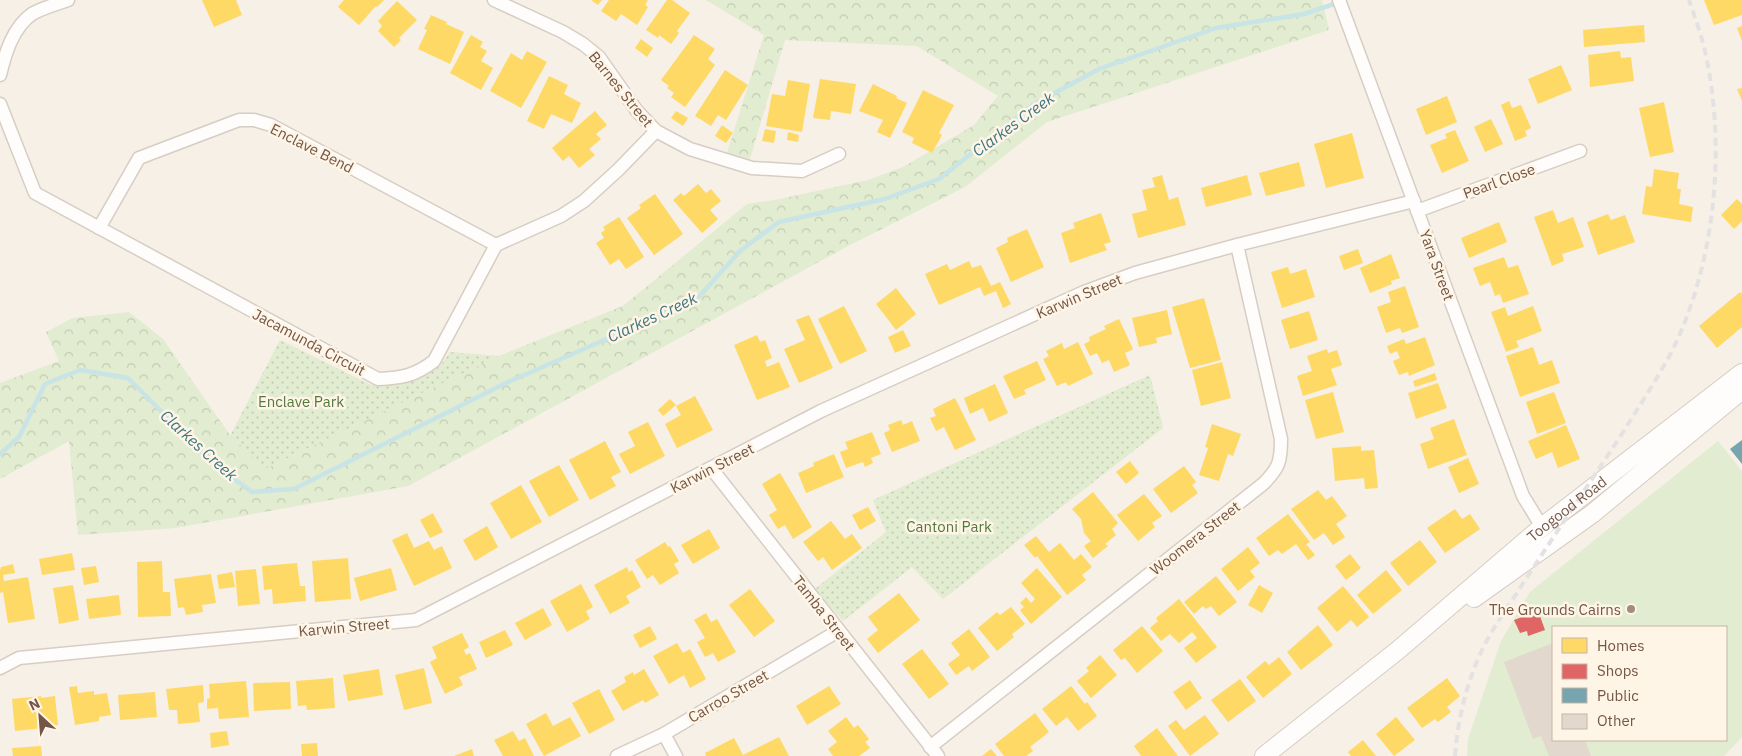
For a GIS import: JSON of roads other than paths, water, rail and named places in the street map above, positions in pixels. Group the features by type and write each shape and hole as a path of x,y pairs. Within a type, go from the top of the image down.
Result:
{"street":[{"path":"0,75 2,64 18,27 32,14 68,0"},
{"name":"Barnes Street","path":"494,0 563,32 583,44 599,58 637,111 656,131 690,149 752,168 802,171 839,154"},
{"name":"Yara Street","path":"1339,0 1523,496 1542,527"},
{"name":"Jacamunda Circuit","path":"0,104 35,194 378,378 401,378 422,371 434,361 496,245"},
{"name":"Enclave Bend","path":"99,228 139,158 239,120 254,120 271,125 496,245"},
{"path":"496,245 561,216 584,201 656,131"},
{"name":"Pearl Close","path":"1416,206 1580,151"},
{"name":"Karwin Street","path":"0,668 19,658 416,620 821,411 1084,292 1135,273 1237,245 1416,206"},
{"name":"Woomera Street","path":"934,751 1263,484 1275,472 1281,458 1281,440 1237,245"},
{"name":"Toogood Road","path":"1264,756 1397,651 1542,527 1742,373"},
{"name":"Toogood Road","path":"1397,651 1553,542 1615,496 1742,390"},
{"name":"Tamba Street","path":"711,468 838,632 934,751"},
{"path":"1542,527 1553,542"},
{"name":"Carroo Street","path":"617,756 664,734 838,632"},
{"path":"664,734 676,756"}],"waterway":[{"name":"Clarkes Creek","path":"0,454 19,437 45,384 80,370 128,378 214,464 252,492 294,489 506,383 696,300 740,251 779,222 885,199 939,179 1034,104 1099,69 1216,28 1304,14 1337,3"}],"railway":[{"path":"1455,756 1465,697 1474,669 1486,642 1618,440 1671,353 1686,318 1698,281 1713,203 1716,163 1715,123 1711,84 1704,47 1689,0"}],"place":[{"name":"The Grounds Cairns","path":"1631,609"}],"park label":[{"name":"Enclave Park","path":"301,401"},
{"name":"Cantoni Park","path":"949,526"}]}
